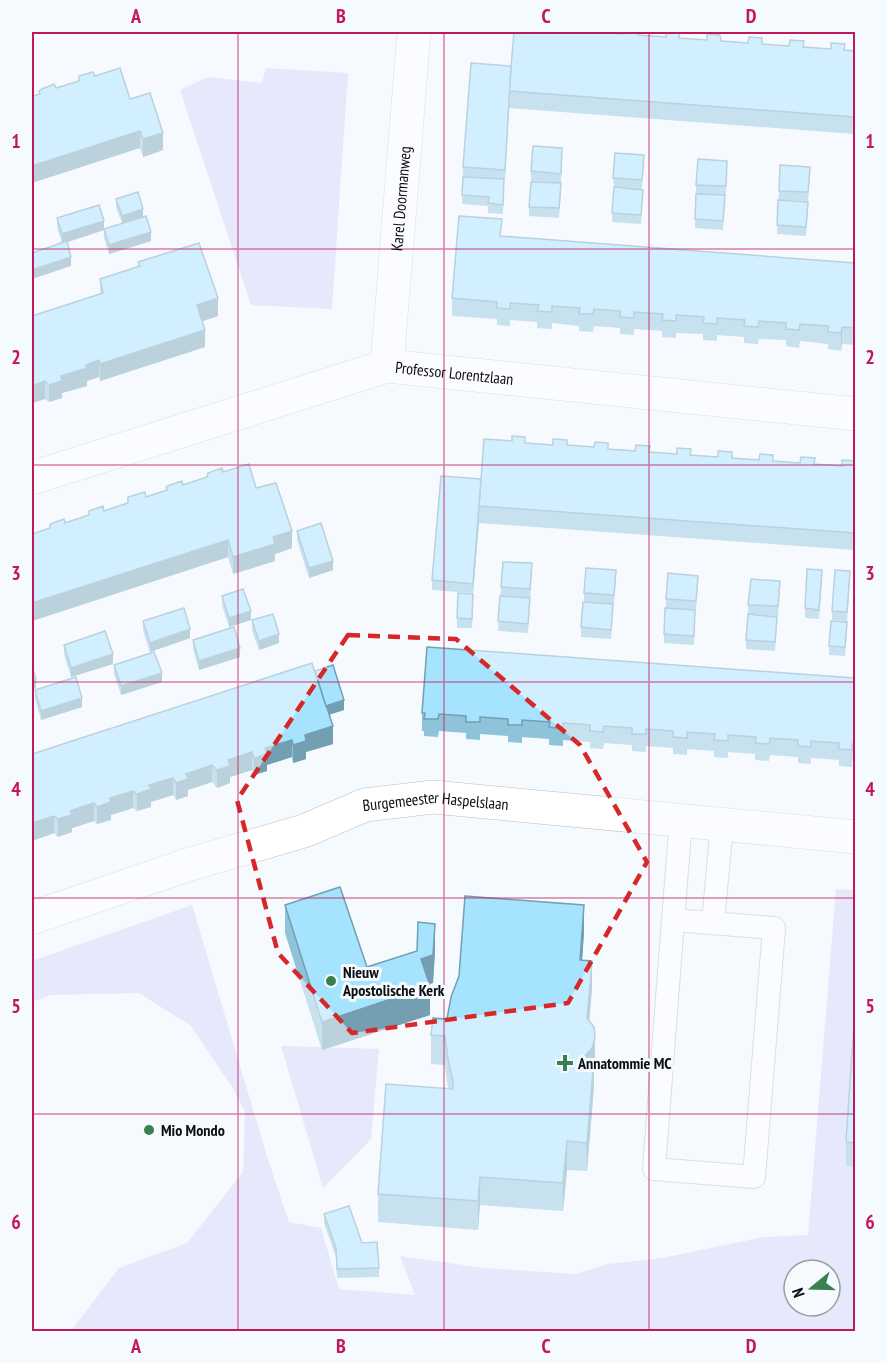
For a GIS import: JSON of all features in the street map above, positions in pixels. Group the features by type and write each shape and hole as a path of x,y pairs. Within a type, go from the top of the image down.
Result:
{"street":[{"name":"Karel Doormanweg","path":"387,366 414,32"},
{"name":"Professor Lorentzlaan","path":"32,478 387,366 855,414"},
{"name":"Burgemeester Haspelslaan","path":"32,918 187,865 304,831 365,805 433,797 855,837"}],"lane":[{"path":"673,920 774,928 754,1177 654,1169 673,920 681,820"},
{"path":"713,923 722,824"}],"highlighted area":[{"path":"348,635 456,639 580,745 647,862 568,1003 352,1033 278,953 237,800"}],"shaded area":[{"path":"266,68 348,73 332,309 251,305 180,90 208,77 262,83"},
{"path":"836,889 855,890 855,1331 71,1331 119,1268 187,1243 243,1172 245,1112 232,1087 191,1026 139,993 51,995 32,1002 32,961 192,905 289,1222 321,1228 339,1289 415,1295 400,1256 484,1268 575,1274 608,1264 662,1258 764,1237 808,1235"},
{"path":"281,1046 379,1049 371,1139 323,1188"}],"building":[{"path":"514,32 624,34 624,32 638,32 638,35 666,37 666,32 680,32 679,38 707,40 707,34 720,35 721,41 748,43 749,37 762,38 762,44 789,46 790,40 804,41 803,47 831,49 831,43 845,44 844,50 855,51 855,117 509,91"},
{"path":"471,63 511,66 505,170 463,167"},
{"path":"120,68 130,99 150,93 163,133 143,139 140,131 32,166 32,96 40,94 39,91 54,84 56,88 79,81 79,76 93,72 95,76"},
{"path":"533,146 562,148 561,174 531,171"},
{"path":"615,153 644,155 642,180 613,178"},
{"path":"698,159 727,161 726,186 696,185"},
{"path":"780,165 810,167 808,192 779,191"},
{"path":"463,177 504,179 503,205 488,203 489,197 462,195"},
{"path":"531,182 561,183 559,208 529,207"},
{"path":"614,187 643,190 641,215 612,213"},
{"path":"138,192 143,209 122,216 116,199"},
{"path":"696,194 725,195 723,221 695,219"},
{"path":"778,200 808,202 806,227 777,225"},
{"path":"99,205 104,221 62,234 57,218"},
{"path":"146,216 151,232 109,245 104,229"},
{"path":"459,216 502,219 500,236 855,263 855,328 842,327 841,333 828,332 828,326 800,324 799,330 786,329 786,323 759,321 758,327 744,326 745,320 717,318 717,324 703,323 704,317 676,315 676,321 662,320 663,314 634,312 634,318 620,317 620,311 594,309 593,314 579,314 580,308 552,306 552,312 537,311 539,305 510,303 510,309 497,308 497,302 452,298"},
{"path":"67,241 71,257 32,270 32,253"},
{"path":"199,243 218,298 197,305 205,330 100,364 99,360 86,365 87,368 61,376 62,381 49,385 45,381 32,386 32,316 103,293 100,279 140,266 138,262"},
{"path":"512,436 525,437 525,443 553,445 553,439 567,440 567,445 594,447 595,442 608,443 608,449 635,451 636,445 650,446 649,452 677,454 677,448 691,449 690,455 718,457 718,451 732,452 732,458 759,460 760,454 773,455 773,461 800,463 801,457 815,458 814,464 842,466 842,460 855,461 855,533 479,506 484,439 512,441"},
{"path":"249,464 256,488 276,483 292,531 273,537 275,544 233,557 228,540 32,603 32,534 50,528 50,524 64,519 65,523 89,515 89,511 103,506 104,511 128,503 128,497 145,492 146,497 167,490 166,487 182,481 183,485 207,477 208,473 222,468 223,472"},
{"path":"441,476 481,479 473,584 432,580"},
{"path":"321,523 333,561 309,568 297,531"},
{"path":"503,562 532,563 530,589 501,587"},
{"path":"586,568 616,570 614,595 584,593"},
{"path":"807,569 822,570 819,610 805,608"},
{"path":"835,570 850,571 847,612 832,611"},
{"path":"668,573 698,576 696,601 666,599"},
{"path":"751,579 780,581 778,606 748,605"},
{"path":"243,589 251,611 229,618 222,596"},
{"path":"458,593 473,594 472,619 457,618"},
{"path":"500,596 530,598 528,624 498,621"},
{"path":"583,602 613,604 611,630 581,627"},
{"path":"184,608 190,629 150,643 143,621"},
{"path":"665,608 695,610 694,636 664,634"},
{"path":"273,614 279,634 259,641 252,620"},
{"path":"748,614 777,617 775,642 746,640"},
{"path":"831,621 847,622 845,647 829,646"},
{"path":"234,627 240,648 199,661 193,640"},
{"path":"105,631 113,654 71,668 64,645"},
{"path":"427,647 855,678 855,744 852,744 852,750 839,749 839,743 811,741 811,747 798,746 798,740 770,738 769,744 755,743 756,737 728,735 728,741 714,740 715,734 687,732 687,738 673,737 673,731 646,729 646,734 632,734 632,728 604,726 603,732 590,731 590,725 563,723 563,729 549,727 550,722 522,720 522,725 508,725 508,719 480,717 480,722 466,722 466,716 439,714 438,719 424,719 425,713 422,713"},
{"path":"154,652 162,673 121,686 114,665"},
{"path":"312,663 333,726 305,735 306,741 293,745 292,740 265,748 267,754 254,758 252,752 228,760 230,766 217,770 212,765 186,774 188,779 176,783 173,778 149,785 151,789 137,794 133,791 110,798 111,802 97,807 94,803 70,811 72,815 58,819 54,816 32,823 32,754"},
{"path":"333,665 344,700 326,706 315,671"},
{"path":"32,666 36,679 32,680"},
{"path":"76,677 82,698 41,711 35,690"},
{"path":"340,887 367,967 417,951 418,922 435,924 433,955 421,959 430,986 322,1022 285,905"},
{"path":"465,896 584,905 580,960 592,961 587,1018 594,1027 595,1038 592,1048 584,1057 594,1058 587,1143 567,1141 563,1183 480,1177 478,1201 378,1194 386,1084 453,1089 445,1036 431,1035 433,1018 447,1019 451,997 459,976"},
{"path":"855,1009 855,1143 846,1142"},
{"path":"349,1206 362,1243 377,1242 379,1268 337,1269 336,1248 324,1214"}],"place":[{"name":"Nieuw Apostolische Kerk","path":"331,981"},
{"name":"Annatommie MC","path":"565,1063"},
{"name":"Mio Mondo","path":"149,1130"}]}
